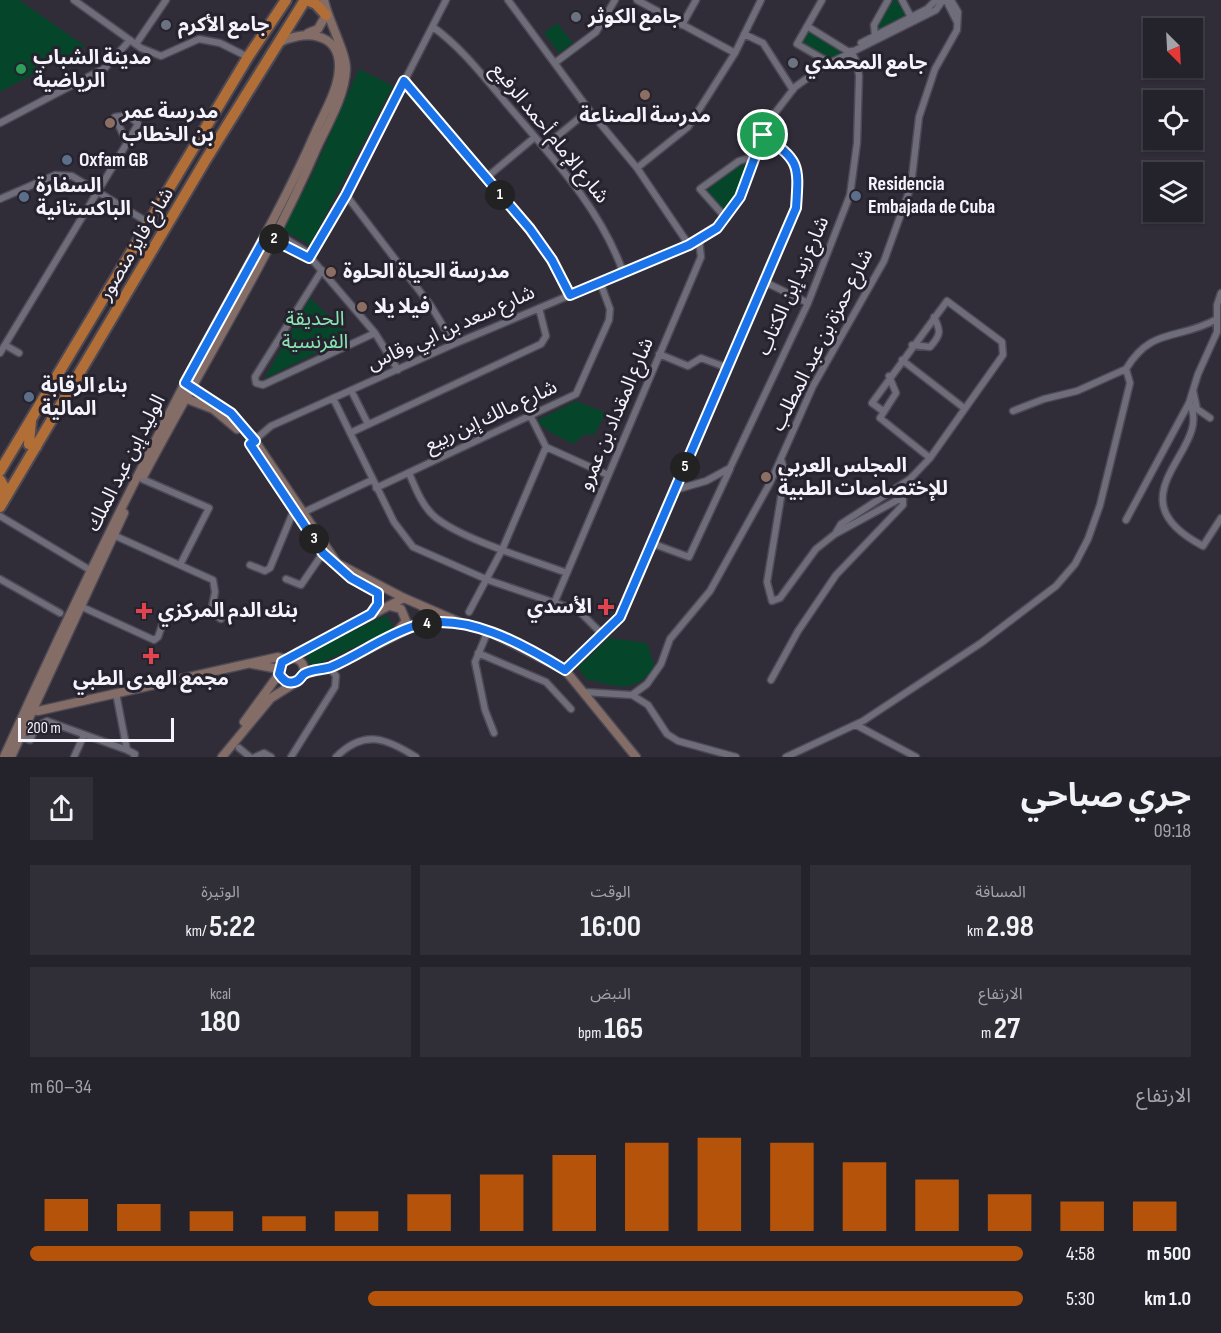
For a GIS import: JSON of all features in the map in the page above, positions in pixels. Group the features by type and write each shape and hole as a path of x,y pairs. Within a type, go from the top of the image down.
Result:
{"highway":[{"path":"283,3 294,0"},
{"path":"306,0 316,4 326,15"},
{"name":"شارع فايز منصور","path":"0,507 306,0"},
{"name":"شارع فايز منصور","path":"0,471 151,224 248,57 283,3"},
{"path":"31,420 29,444 36,447"},
{"path":"0,480 4,487 0,495"}],"street":[{"path":"74,0 133,42 161,56 199,39 220,43 248,57"},
{"path":"0,123 105,68 133,42 166,0"},
{"name":"الوليد إبن عبد الملك","path":"11,757 30,706 90,570 142,479 188,385 307,172 340,96 346,64 326,15 324,0"},
{"path":"309,258 346,195 446,0"},
{"path":"508,0 556,62 589,110 637,168 689,245"},
{"path":"556,62 596,32 615,0"},
{"path":"637,0 735,53"},
{"path":"682,24 696,0"},
{"path":"637,168 688,127 735,53 761,0"},
{"path":"822,0 797,44 830,63"},
{"path":"875,36 874,25 888,0"},
{"path":"902,0 911,17"},
{"name":"شارع سعد بن ابي وقاس","path":"253,442 271,426 453,344 689,245 717,228 740,197 768,122 794,90 830,63 930,7 936,0"},
{"path":"945,0 958,26"},
{"name":"شارع سعد بن ابي وقاس","path":"850,51 936,10 945,0"},
{"path":"951,0 958,12 958,26"},
{"path":"278,43 318,29 326,15"},
{"path":"807,26 850,51"},
{"name":"شارع حمزة بن عبد المطلب","path":"632,695 647,684 661,664 670,639 710,591 781,458 813,386 884,261 910,186 919,117 927,93 958,26"},
{"name":"شارع الإمام أحمد الرفيع","path":"433,27 454,42 544,147 596,216 614,245 623,272"},
{"path":"308,33 326,40 333,32"},
{"path":"744,34 763,43 794,90"},
{"name":"الوليد إبن عبد الملك","path":"271,234 337,78 337,56 326,40"},
{"name":"شارع زيد إبن الكتاب","path":"651,543 689,557 808,303 850,195 857,143 859,75 857,63 850,51"},
{"path":"404,81 536,237 552,260 570,295"},
{"path":"544,147 589,110"},
{"path":"0,353 96,192 127,143 138,124 129,115 115,117 127,143"},
{"path":"565,670 620,617 796,208 799,175 794,159 763,135"},
{"path":"486,178 535,137"},
{"path":"725,217 700,189 739,161 755,156"},
{"path":"0,199 56,175 72,176 151,224"},
{"path":"346,195 427,301 453,344"},
{"path":"271,234 309,258 322,270 375,333 398,369"},
{"name":"شارع المقداد بن عمرو","path":"555,601 701,257 699,239"},
{"path":"322,270 255,377 256,383 263,385 375,333"},
{"name":"شارع مالك إبن ربيع","path":"376,488 576,394 609,320 610,309 600,282"},
{"path":"765,282 808,303"},
{"path":"1126,520 1189,403 1217,332 1217,304 1221,293"},
{"path":"835,534 840,524 910,480 930,459 1003,355 1002,342 947,301 889,376 872,403 883,411"},
{"path":"350,432 541,344 546,336 538,308"},
{"path":"912,345 930,346 940,336 940,329 934,316"},
{"path":"1013,411 1044,399 1077,391 1126,369 1143,346 1156,338 1200,328 1217,319"},
{"path":"5,345 19,353"},
{"path":"659,354 688,366 701,358 728,369"},
{"path":"902,360 964,408"},
{"path":"786,757 856,725 1029,609 1056,586 1075,564 1088,539 1111,464 1130,382 1126,369"},
{"path":"889,376 896,393 880,418 930,459"},
{"path":"188,385 231,413 253,442 323,553 351,578 378,593 378,604 371,614"},
{"path":"351,390 368,424"},
{"path":"1193,390 1197,409 1210,418"},
{"path":"182,397 213,408 253,442"},
{"name":"الوليد إبن عبد الملك","path":"4,757 80,606 110,534 182,397"},
{"path":"333,398 394,522 413,547 488,580 579,611 603,635"},
{"path":"1189,403 1195,412 1194,424 1186,444 1170,470 1163,502 1181,535 1203,546 1221,518"},
{"path":"530,415 546,447 608,475"},
{"path":"469,612 488,580 546,447"},
{"path":"771,680 798,631 836,575 903,505 903,496 835,534 816,549 780,598 772,602 767,582 785,473 781,458"},
{"path":"675,490 706,481 730,468"},
{"path":"409,473 418,493 433,516 451,528 567,573"},
{"path":"142,479 209,508 180,565"},
{"path":"250,565 265,571 270,568 298,511 372,480"},
{"path":"298,511 337,563 404,598 488,632 565,670 584,692 605,723 636,757"},
{"path":"0,516 90,570"},
{"path":"110,534 213,580 215,592 211,612 221,619"},
{"path":"286,579 301,585 323,553"},
{"path":"0,579 60,613"},
{"path":"217,757 289,658 404,598"},
{"path":"80,606 154,640 158,637 166,614"},
{"path":"390,606 400,609 406,621 396,633"},
{"path":"416,625 424,617 424,607"},
{"path":"222,757 271,698 304,674 330,668 416,625 440,623 466,625"},
{"path":"488,632 475,662 485,710 494,733"},
{"path":"478,652 546,682 571,709"},
{"path":"30,706 66,703 278,657 302,663 304,674"},
{"path":"249,664 279,672 287,682 294,682"},
{"path":"291,757 335,687 336,676 330,668"},
{"path":"584,692 632,695 648,705 667,734 678,741 736,757"},
{"path":"116,693 127,750"},
{"path":"20,737 30,741 36,727 47,721 127,750 135,754 134,757"},
{"path":"856,725 916,757"},
{"path":"74,757 84,735"},
{"path":"336,757 346,747 363,739 394,743 416,757"},
{"path":"239,748 250,757"},
{"path":"255,757 264,753 271,757"}],"green space":[{"name":"مدينة الشباب الرياضية","path":"19,0 85,46 0,92 0,1"},
{"path":"894,0 900,3 905,15 878,30 876,27"},
{"path":"557,23 573,43 559,53 544,33"},
{"path":"808,31 844,53 830,60 802,42"},
{"path":"359,69 393,86 310,245 283,230 311,177"},
{"path":"747,164 736,195 724,210 707,190 737,167"},
{"name":"الحديقة الفرنسية","path":"310,298 350,336 264,379"},
{"path":"576,401 606,413 594,435 585,434 573,444 550,432 536,421"},
{"path":"386,615 393,626 390,631 312,667 305,654"},
{"path":"609,638 647,643 655,667 639,682 631,685 616,686 586,679 578,667"}],"place":[{"name":"جامع الكوثر","path":"576,17"},
{"name":"جامع الأكرم","path":"166,25"},
{"name":"جامع المحمدي","path":"793,63"},
{"name":"مدينة الشباب الرياضية","path":"21,69"},
{"name":"مدرسة الصناعة","path":"645,95"},
{"name":"مدرسة عمر بن الخطاب","path":"110,123"},
{"name":"Oxfam GB","path":"67,160"},
{"name":"Residencia Embajada de Cuba","path":"856,196"},
{"name":"السفارة الباكستانية","path":"24,197"},
{"name":"مدرسة الحياة الحلوة","path":"331,272"},
{"name":"فيلا يلا","path":"362,307"},
{"name":"بناء الرقابة المالية","path":"29,397"},
{"name":"المجلس العربي للإختصاصات الطبية","path":"766,477"},
{"name":"الأسدي","path":"606,607"},
{"name":"بنك الدم المركزي","path":"144,611"},
{"name":"مجمع الهدى الطبي","path":"151,656"}],"route":[{"path":"404,81 530,229 552,260 570,295 689,245 717,228 740,197 763,135 794,159 799,175 796,208 620,617 611,628 565,670 488,632 466,625 440,623 416,625 330,668 304,674 298,681 290,683 284,680 279,672 280,665 285,659 293,657 297,652 371,614 378,604 378,593 351,578 323,553 250,444 255,441 231,413 185,383 266,236 309,258 346,195 404,81"}]}
